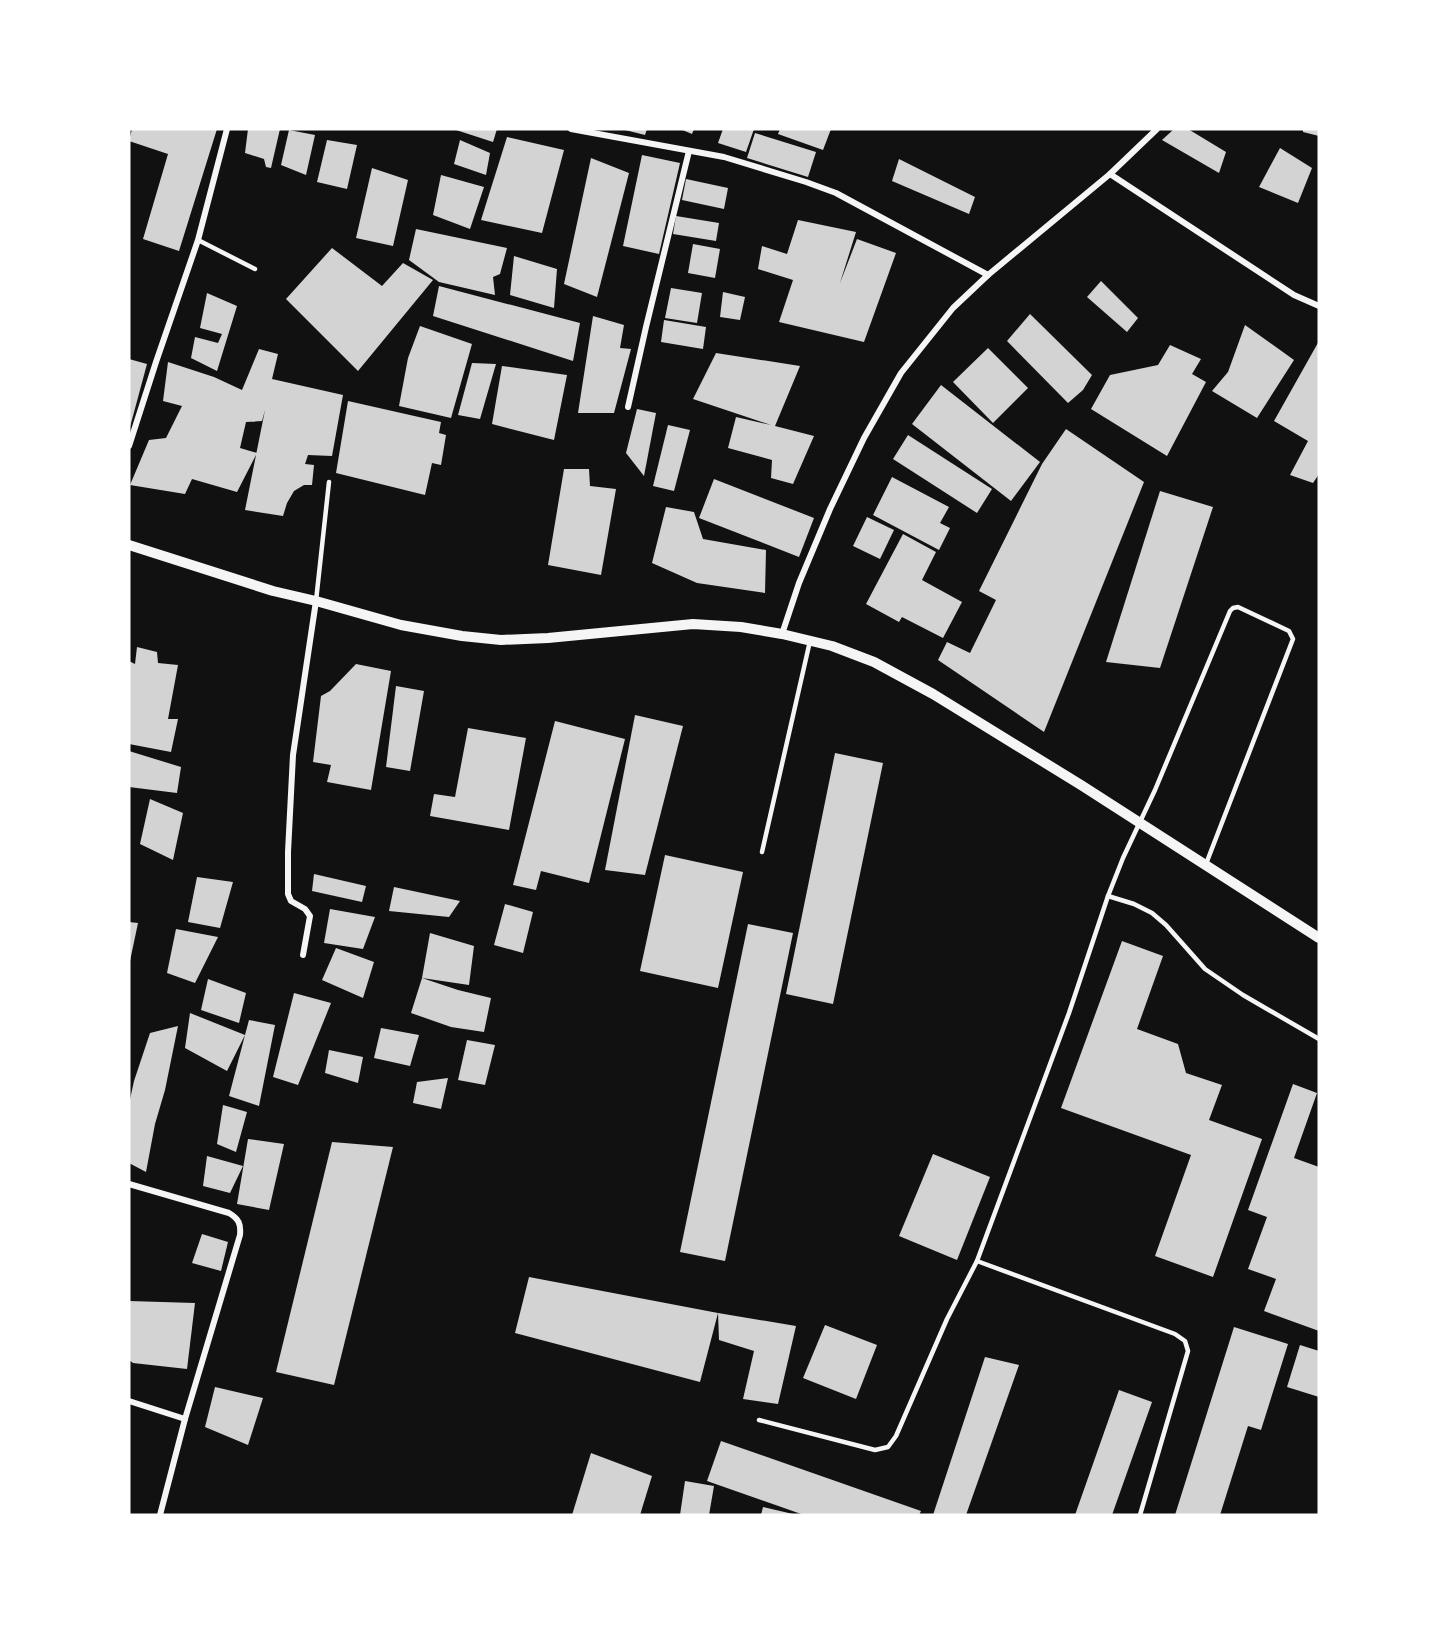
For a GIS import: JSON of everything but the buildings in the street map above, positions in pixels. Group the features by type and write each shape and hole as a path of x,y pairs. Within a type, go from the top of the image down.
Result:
{"street":[{"path":"129,446 198,240 227,129"},
{"path":"571,129 724,157 806,182 836,193 988,275"},
{"path":"782,634 799,583 830,509 864,438 901,373 953,308 988,275 1110,174 1157,129"},
{"path":"628,407 689,151"},
{"path":"1110,174 1294,295 1319,306"},
{"path":"129,545 273,591 401,625 462,636 501,640 548,638 693,624 741,627 832,646 874,662 933,694 1140,822 1319,938"},
{"path":"303,955 310,916 305,909 291,901 288,894 288,852 293,755 316,601"},
{"path":"129,1184 229,1213 237,1217 241,1225 160,1515"},
{"path":"129,1401 185,1419"}],"lane":[{"path":"198,240 255,269"},
{"path":"316,601 329,482"},
{"path":"759,1420 875,1450 888,1447 896,1436 947,1319 977,1261 1069,1013 1108,896 1233,608 1238,607 1289,631 1293,642 1206,864"},
{"path":"762,852 810,641"},
{"path":"1108,896 1134,904 1152,914 1166,925 1205,969 1243,995 1319,1039"},
{"path":"977,1261 1175,1334 1185,1341 1188,1351 1140,1515"}]}
